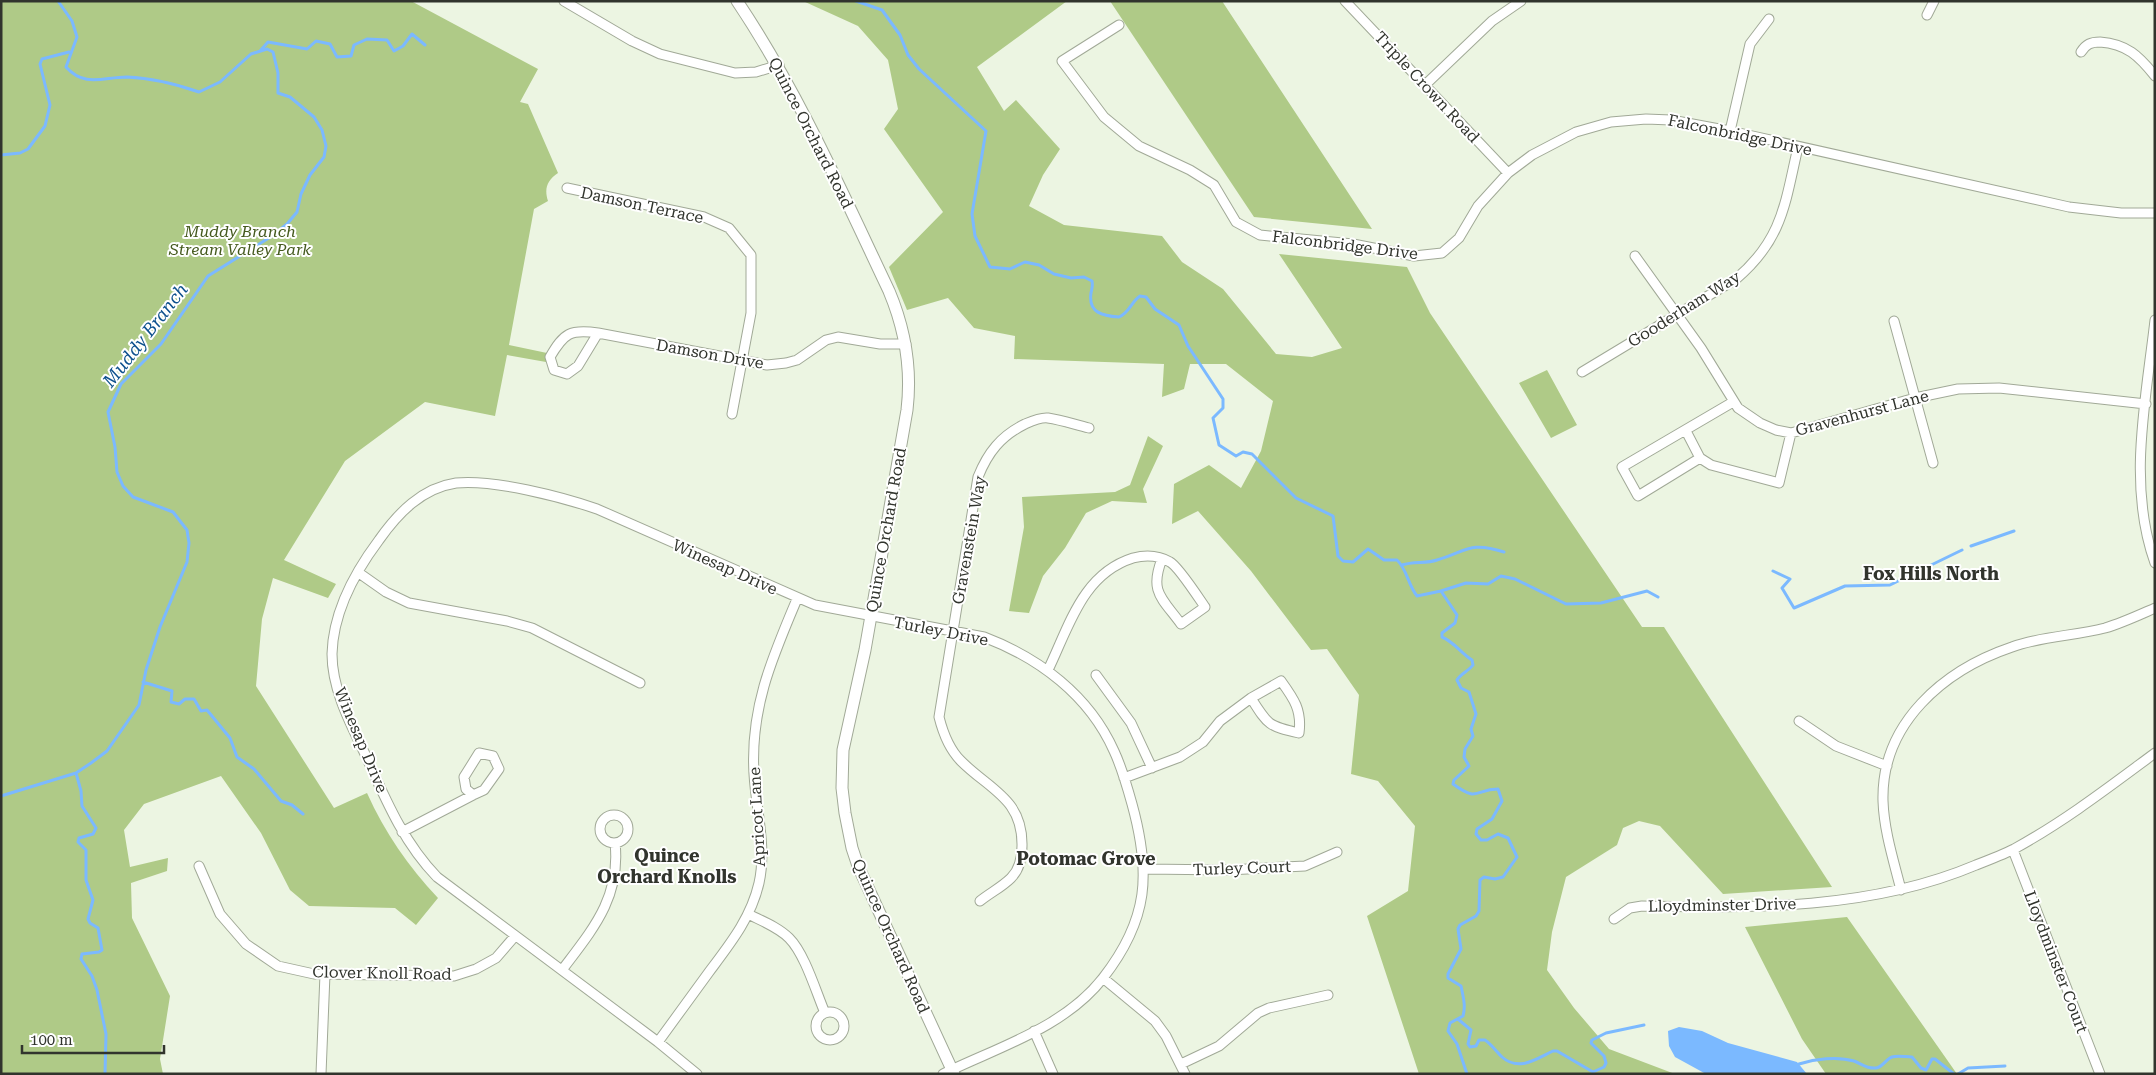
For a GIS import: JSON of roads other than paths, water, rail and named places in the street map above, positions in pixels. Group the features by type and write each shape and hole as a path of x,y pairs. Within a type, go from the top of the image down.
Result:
{"street":[{"path":"564,1 632,41 660,54 735,72 756,72 779,66"},
{"name":"Quince Orchard Road","path":"737,1 779,66 889,290 897,310 906,344 910,376 907,410 870,617 843,750 842,788 844,813 852,848 864,881 950,1072"},
{"name":"Triple Crown Road","path":"1345,1 1508,173"},
{"path":"1425,85 1492,21 1521,1"},
{"path":"1927,15 1934,1"},
{"path":"1730,131 1750,44 1769,19"},
{"name":"Falconbridge Drive","path":"1118,25 1062,61 1104,117 1140,146 1190,170 1214,185 1236,222 1260,235 1353,244 1414,256 1442,253 1459,238 1478,206 1508,173 1553,142 1576,132 1611,122 1646,119 1671,120 1730,131 2068,208 2121,213 2155,213"},
{"path":"2081,52 2085,45 2094,42 2117,43 2138,57 2155,76"},
{"name":"Gooderham Way","path":"1582,372 1736,279 1754,263 1776,231 1782,214 1798,146"},
{"name":"Damson Terrace","path":"568,188 704,217 729,228 751,255 751,313 732,414"},
{"name":"Gravenhurst Lane","path":"1635,256 1677,315 1733,402 1760,423 1776,430 1791,433 1915,398 1958,389 1999,388 2146,404"},
{"path":"1894,320 1933,463"},
{"path":"2155,320 2140,469 2142,502 2148,544 2155,563"},
{"name":"Damson Drive","path":"598,333 578,366 566,374 554,370 550,357 562,337 578,330 598,333 767,365 797,360 826,340 838,337 880,344 906,344"},
{"path":"1700,458 1638,496 1622,468 1733,402"},
{"name":"Gravenstein Way","path":"980,901 1012,878 1022,857 1022,833 1019,820 1004,796 960,760 946,741 939,717 978,477 984,462 1004,437 1031,421 1046,418 1089,428"},
{"path":"1686,430 1700,458 1711,465 1779,483 1791,433"},
{"name":"Winesap Drive","path":"697,1074 658,1042 437,878 425,865 402,832 346,714 334,670 332,655 335,628 345,597 390,523 415,501 428,492 456,484 486,483 551,495 597,509 797,599 870,617"},
{"path":"1048,670 1081,598 1105,572 1122,562 1144,555 1162,559 1171,562 1205,607 1181,624 1157,591 1156,574 1162,559"},
{"path":"359,573 386,592 409,603 506,620 532,628 640,683"},
{"name":"Apricot Lane","path":"658,1042 743,926 759,883 762,855 754,774 756,716 764,680 797,599"},
{"path":"1901,890 1883,801 1887,766 1898,735 1913,710 1933,689 1965,667 2011,647 2106,628 2155,608"},
{"name":"Turley Drive","path":"870,617 984,637 1007,646 1048,670 1074,692 1096,720 1114,750 1139,832 1145,868 1143,896 1134,926 1125,945 1103,978 1068,1012 1034,1031 950,1072"},
{"path":"1096,675 1131,722 1152,768"},
{"path":"1124,778 1180,757 1202,742 1220,722 1251,698 1281,681 1298,706 1301,718 1300,733 1273,727 1265,720 1251,698"},
{"path":"1799,721 1836,746 1887,766"},
{"path":"402,832 484,790 498,769 494,756 479,753 464,778 466,789 473,795"},
{"name":"Lloydminster Drive","path":"1614,919 1630,908 1642,906 1758,908 1849,899 1901,890 1950,876 2013,850 2072,815 2155,753"},
{"path":"562,970 595,926 605,909 616,868 615,843"},
{"name":"Lloydminster Court","path":"2013,850 2100,1074"},
{"name":"Turley Court","path":"1145,868 1228,870 1305,866 1337,852"},
{"name":"Clover Knoll Road","path":"199,866 220,914 246,944 278,966 314,974 454,976 476,969 496,958 515,936"},
{"path":"748,914 781,931 791,940 798,950 825,1013"},
{"path":"321,1074 325,974"},
{"path":"1103,978 1155,1021 1166,1036 1185,1074"},
{"path":"1181,1064 1219,1046 1258,1013 1269,1008 1328,995"},
{"path":"1034,1031 1053,1074"}],"water":[{"path":"1679,1027 1702,1031 1728,1043 1797,1062 1807,1074 1706,1074 1675,1057 1669,1046 1668,1031"}],"waterway":[{"name":"Muddy Branch","path":"1,796 76,773 107,751 139,705 146,670 160,627 187,562 189,543 187,530 173,512 133,497 123,486 117,472 115,447 108,412 121,384 161,344 208,276 272,236 287,224 297,212 301,194 310,175 324,157 326,146 322,130 314,117 290,97 278,93 278,73 273,52 267,49 251,54 220,82 199,92 173,84 146,79 127,77 87,79 80,77 66,67 77,37 72,21 58,1"},
{"path":"856,1 882,10 900,35 908,55 919,69 986,131 972,214 975,236 990,267 1010,269 1025,262 1039,265 1054,274 1071,278 1084,277 1092,281 1091,300 1094,309 1107,316 1119,317 1140,296 1146,297 1155,309 1179,325 1188,346 1223,399 1223,408 1213,418 1219,445 1236,456 1243,452 1252,454 1296,498 1333,516 1338,556 1343,561 1353,562 1368,549 1384,560 1397,560 1417,596 1441,591 1457,615 1455,623 1442,633 1442,637 1472,660 1473,665 1457,680 1461,688 1469,692 1476,714 1471,729 1473,736 1465,749 1464,757 1469,766 1454,780 1453,784 1461,790 1473,794 1498,789 1502,801 1492,819 1477,829 1476,834 1481,840 1487,840 1498,834 1508,838 1517,857 1503,877 1495,879 1484,877 1480,880 1479,911 1476,916 1460,925 1458,929 1461,949 1448,974 1448,978 1461,986 1464,1008 1463,1016 1450,1023 1448,1031 1457,1044 1467,1074"},
{"path":"260,51 268,42 307,49 316,41 330,44 337,57 351,56 354,45 367,39 387,40 394,51 403,46 412,34 425,45"},
{"path":"1,155 20,153 28,149 45,126 50,105 40,64 42,59 69,52"},
{"path":"1971,546 2014,531"},
{"path":"1402,565 1433,561 1476,547 1504,552"},
{"path":"1773,571 1790,579 1782,588 1794,608 1845,586 1890,585 1962,550"},
{"path":"1441,591 1466,583 1488,584 1501,576 1515,579 1566,604 1601,603 1647,591 1658,597"},
{"path":"143,682 172,691 171,702 179,704 185,699 194,699 201,711 207,710 230,738 237,757 254,769 281,801 292,805 303,814"},
{"path":"76,773 81,791 82,806 96,828 93,834 79,838 78,842 86,850 86,880 93,900 88,919 90,923 98,928 102,950 82,954 81,959 92,976 97,990 106,1034 105,1074"},
{"path":"1459,1020 1471,1030 1468,1044 1470,1047 1476,1046 1479,1040 1485,1040 1502,1057 1515,1064 1528,1063 1553,1051 1557,1051 1593,1072 1604,1067 1606,1063 1604,1056 1591,1043 1592,1040 1606,1033 1644,1025"},
{"path":"1799,1064 1833,1058 1854,1061 1870,1068 1876,1068 1892,1057 1902,1056 1912,1057 1921,1068 1926,1070 1932,1059 1935,1059 1954,1074"},
{"path":"1958,1074 1968,1068 2005,1066"}],"district":[{"name":"Fox Hills North","path":"1931,573"},
{"name":"Potomac Grove","path":"1086,858"},
{"name":"Quince Orchard Knolls","path":"667,865"}],"park label":[{"name":"Muddy Branch Stream Valley Park","path":"240,240"}]}
